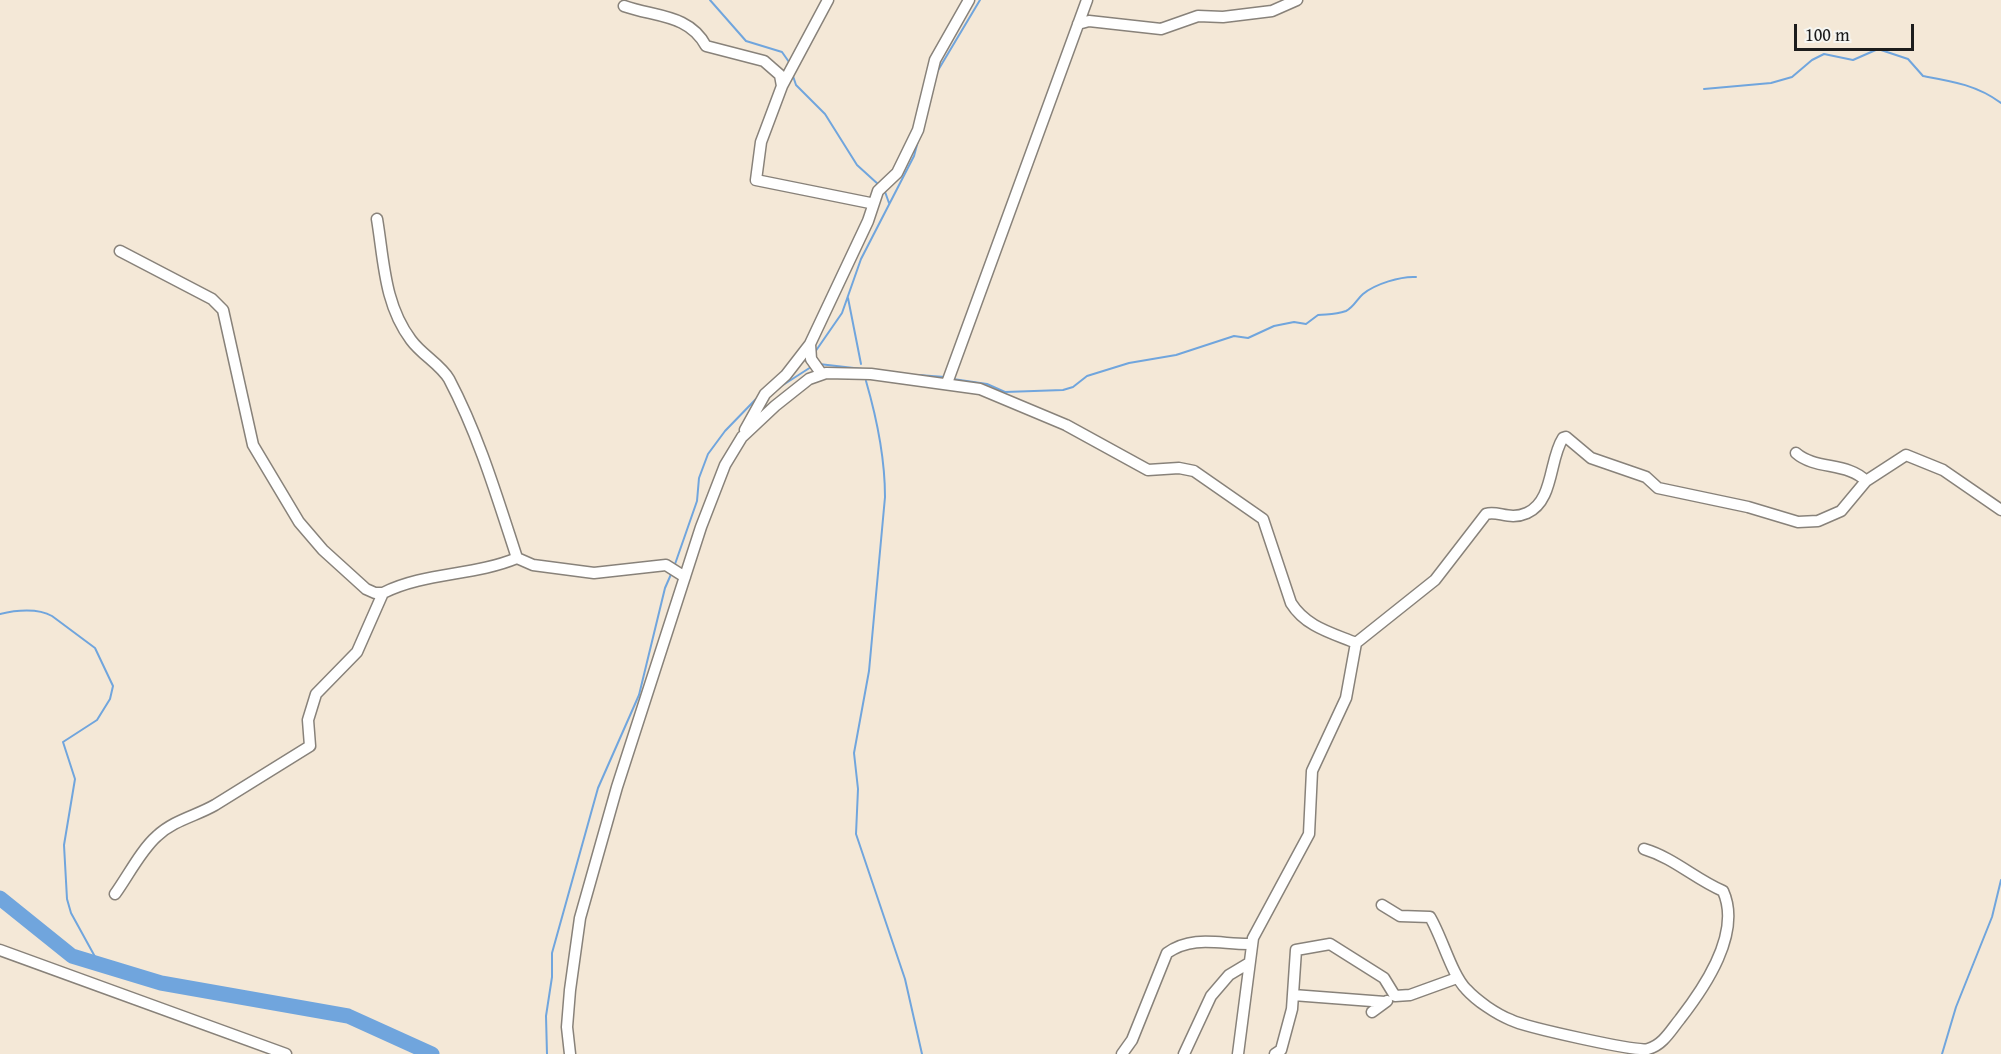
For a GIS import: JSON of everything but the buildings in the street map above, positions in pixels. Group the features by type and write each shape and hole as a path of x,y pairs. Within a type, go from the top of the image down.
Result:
{"street":[{"path":"828,0 782,86 761,142 756,180 870,203 872,207"},
{"path":"570,1054 567,1027 580,918 621,776 685,577 719,481 765,394 786,375 810,344 878,191 897,173 918,130 935,60 969,0"},
{"path":"947,383 1087,0"},
{"path":"1078,24 1089,21 1161,29 1198,16 1223,17 1272,11 1297,0"},
{"path":"624,6 685,23 699,32 706,46 713,49 750,56 764,62 780,75 782,86"},
{"path":"377,219 389,299 413,342 448,379 493,482 517,558"},
{"path":"120,251 212,299 223,310 250,436 264,467 312,538 366,589 375,593 383,593 409,584 481,569 517,558 533,565 594,573 666,565 685,577"},
{"path":"810,344 811,359 821,374"},
{"path":"742,437 790,393 821,374 871,374 980,389 1025,406 1091,437 1148,470 1179,468 1194,471 1263,519 1292,603 1305,621 1356,643"},
{"path":"1238,1054 1252,944 1308,834 1312,771 1346,698 1356,643 1435,580 1486,514 1514,517 1535,507 1548,484 1561,441 1566,437 1591,458 1646,477 1658,488 1748,507 1798,522 1818,521 1841,511 1866,481 1901,456 1911,456 1943,470 2001,510"},
{"path":"1796,453 1809,461 1848,471 1866,481"},
{"path":"115,894 156,836 190,815 200,814 310,746 308,720 316,693 357,652 383,593"},
{"path":"1382,905 1400,916 1430,917 1454,965 1456,978 1473,996 1512,1021 1635,1052 1646,1050 1660,1044 1711,976 1720,953 1729,909 1723,891 1678,863 1644,849"},
{"path":"1122,1054 1132,1040 1167,953 1186,944 1200,941 1252,944"},
{"path":"1275,1054 1284,1041 1293,995 1296,950 1330,944 1384,978 1390,999"},
{"path":"0,950 286,1054"},
{"path":"1184,1054 1211,996 1229,975 1249,963"},
{"path":"1293,995 1390,999 1410,995 1456,978"},
{"path":"1372,1012 1390,999"}],"waterway":[{"path":"710,0 746,41 782,52 789,62"},
{"path":"937,72 980,0"},
{"path":"1704,89 1771,83 1792,77 1812,60 1824,54 1853,60 1878,49 1908,59 1923,76 1973,88 2001,103"},
{"path":"793,76 796,85 825,114 857,165 879,185"},
{"path":"815,352 842,313 861,259 914,156 918,141"},
{"path":"884,189 889,203"},
{"path":"953,379 987,384 1005,392 1063,390 1073,387 1087,376 1129,363 1176,355 1234,336 1248,338 1274,326 1294,322 1306,324 1318,315 1346,311 1368,290 1381,284 1396,279 1416,277"},
{"path":"848,298 861,364"},
{"path":"819,364 906,374"},
{"path":"783,385 811,367"},
{"path":"918,375 945,377"},
{"path":"866,381 880,438 885,497 869,671 854,753 858,789 856,834 905,979 922,1054"},
{"path":"674,567 697,501 699,478 708,454 725,431 756,399"},
{"path":"547,1054 546,1016 552,977 552,953 598,788 639,695 665,588 672,572"},
{"path":"0,614 27,610 52,616 95,648 113,686 110,699 97,720 63,742 75,779 64,845 67,899 71,913 99,964"},
{"path":"1942,1054 1956,1007 1992,917 2001,880"},
{"path":"0,898 72,956 161,983 348,1016 432,1054"}]}
